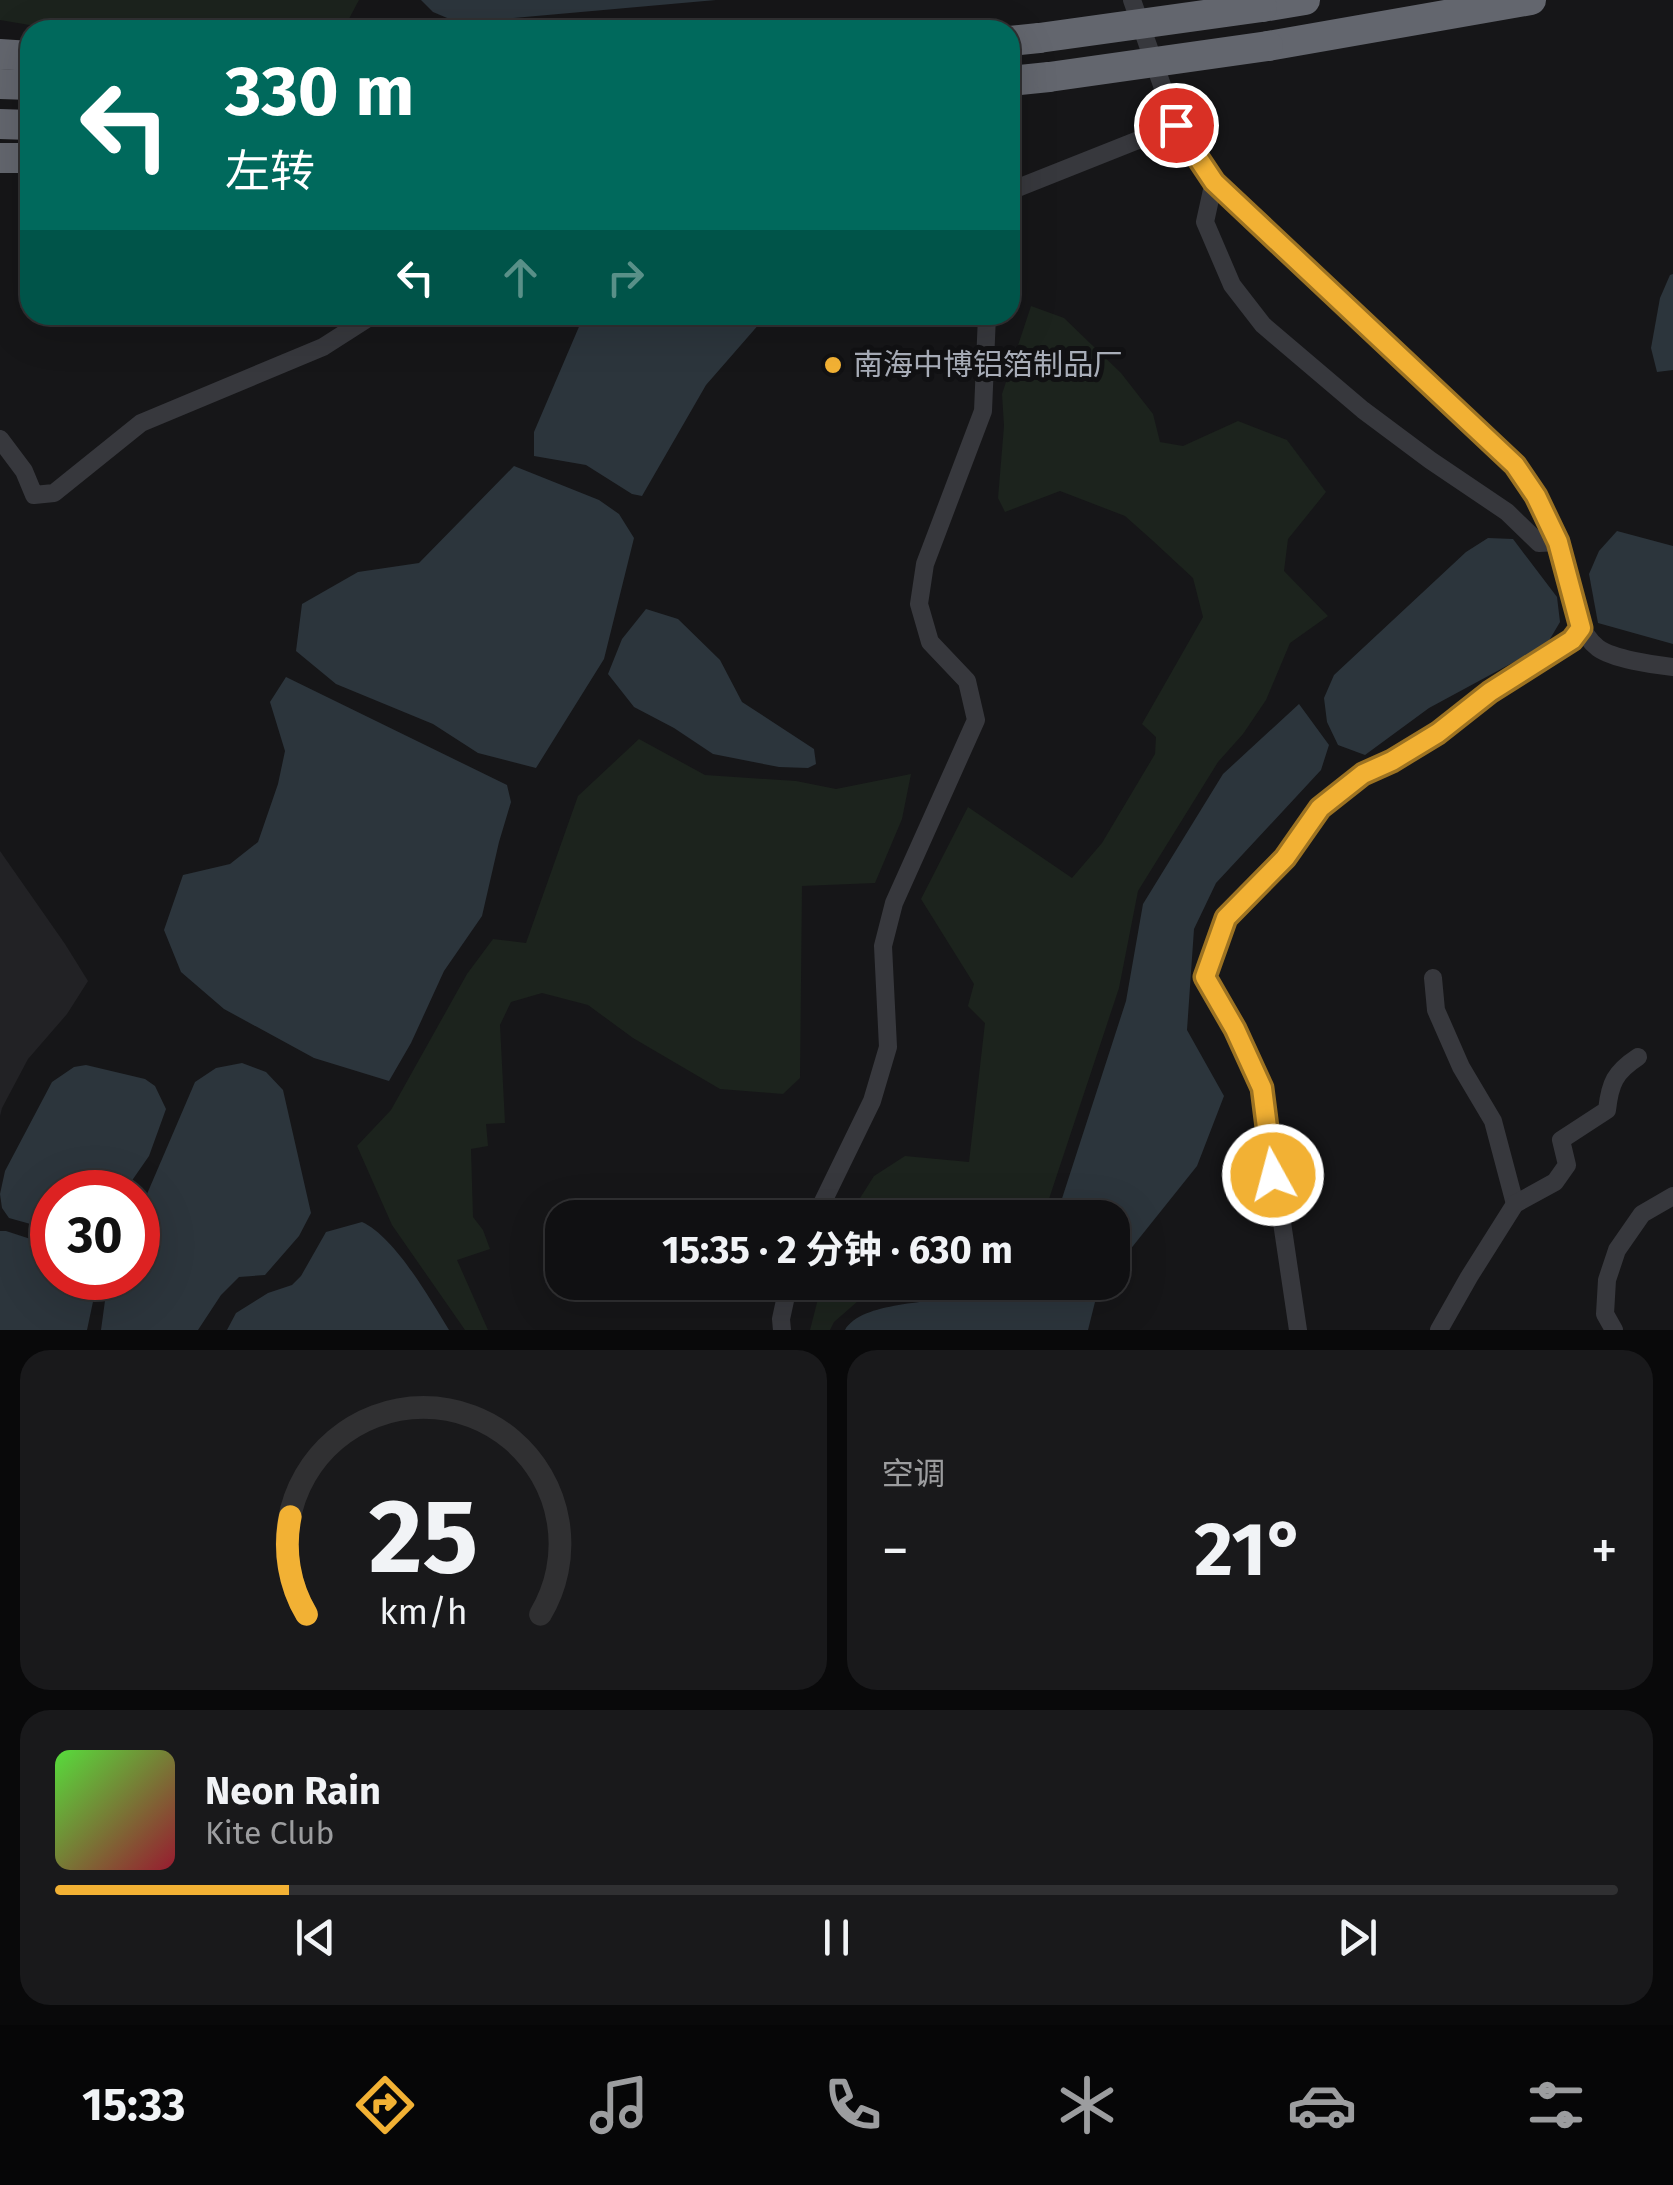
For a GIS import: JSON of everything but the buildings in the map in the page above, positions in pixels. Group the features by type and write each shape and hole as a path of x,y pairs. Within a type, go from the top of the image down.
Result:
{"highway":[{"path":"1025,40 1305,0"},
{"path":"1020,81 1268,46 1531,0"}],"street":[{"path":"1132,0 1176,125 1214,182 1515,465 1536,496 1558,542 1581,628 1599,649 1673,668"},
{"path":"1020,187 1176,125"},
{"path":"1214,182 1205,222 1232,286 1263,325 1390,430 1506,512 1539,543 1558,542"},
{"path":"0,438 24,472 34,496 54,493 141,423 323,347 357,325"},
{"path":"824,1200 872,1101 888,1047 883,946 894,904 976,720 967,680 930,642 919,604 925,564 983,411 986,325"},
{"path":"1298,1330 1262,1088 1205,977 1226,918 1285,858 1320,808 1363,774 1438,733 1490,692 1572,640 1581,628"},
{"path":"1434,978 1436,1010 1461,1066 1493,1121 1515,1204"},
{"path":"1440,1330 1515,1204 1555,1182 1567,1165 1562,1140 1607,1110 1610,1087 1622,1067 1638,1057"},
{"path":"1614,1330 1604,1314 1606,1280 1616,1250 1642,1214 1673,1196"},
{"path":"782,1330 786,1300"}],"shaded area":[{"path":"0,0 359,0 348,20 20,20 20,23 0,20"},
{"path":"421,0 716,0 493,20 452,20 433,12"},
{"path":"1673,274 1673,370 1657,372 1651,348 1660,298"},
{"path":"1031,306 1064,318 1121,373 1153,414 1160,442 1183,446 1238,421 1287,440 1326,492 1288,539 1284,571 1328,616 1290,643 1266,700 1218,762 1138,891 1119,988 1049,1200 859,1200 874,1176 905,1156 969,1162 985,1023 968,1006 974,984 921,899 968,807 1072,878 1102,843 1155,754 1156,737 1142,724 1203,617 1193,578 1125,516 1060,491 1005,512 998,498 1004,426 1002,394"},
{"path":"580,325 758,325 706,385 642,496 632,494 586,465 534,456 534,432"},
{"path":"514,466 599,500 619,514 634,538 604,659 536,768 478,753 433,724 336,684 296,651 302,604 358,572 419,563"},
{"path":"1617,531 1673,546 1673,644 1598,623 1589,574 1599,551"},
{"path":"1488,538 1513,539 1557,597 1560,622 1547,644 1429,708 1365,755 1338,745 1327,722 1324,698 1334,675 1466,552"},
{"path":"646,609 678,619 720,660 742,702 814,749 816,764 808,768 779,767 713,754 634,707 608,674 622,639"},
{"path":"286,677 507,785 511,802 482,916 444,971 389,1081 314,1058 224,1009 181,972 164,930 183,875 230,864 258,842 285,751 270,702"},
{"path":"1299,704 1329,745 1321,770 1216,883 1194,929 1187,1030 1224,1096 1197,1166 1130,1250 1130,1200 1062,1200 1126,1001 1143,904 1223,774"},
{"path":"639,739 705,775 796,781 836,789 911,774 902,819 875,883 802,886 800,1078 783,1094 720,1089 633,1038 588,1005 542,993 511,1002 500,1025 505,1123 486,1124 488,1146 471,1149 473,1217 490,1249 457,1260 488,1330 465,1330 392,1225 357,1146 391,1110 467,974 493,939 526,943 578,796"},
{"path":"0,851 88,981 67,1014 28,1059 0,1116"},
{"path":"242,1063 266,1072 283,1090 311,1213 299,1236 265,1275 239,1277 221,1295 198,1330 101,1330 105,1300 160,1300 157,1170 195,1082 216,1068"},
{"path":"86,1065 145,1079 155,1086 166,1109 149,1156 139,1170 30,1170 30,1224 9,1218 2,1208 0,1194 5,1171 52,1082 74,1067"},
{"path":"362,1222 399,1255 449,1330 227,1330 236,1313 268,1293 292,1285 326,1232"},
{"path":"0,1231 6,1231 30,1239 30,1300 93,1300 87,1330 0,1330"},
{"path":"818,1300 866,1300 858,1301 830,1330 810,1330"},
{"path":"934,1300 1096,1300 1088,1330 845,1330 866,1314"}],"place":[{"name":"南海中博铝箔制品厂","path":"833,365"}],"route":[{"path":"1176,125 1214,182 1515,465 1536,496 1558,542 1581,628 1572,640 1490,692 1438,733 1363,774 1320,808 1285,858 1226,918 1205,977 1262,1088 1273,1175"}]}
